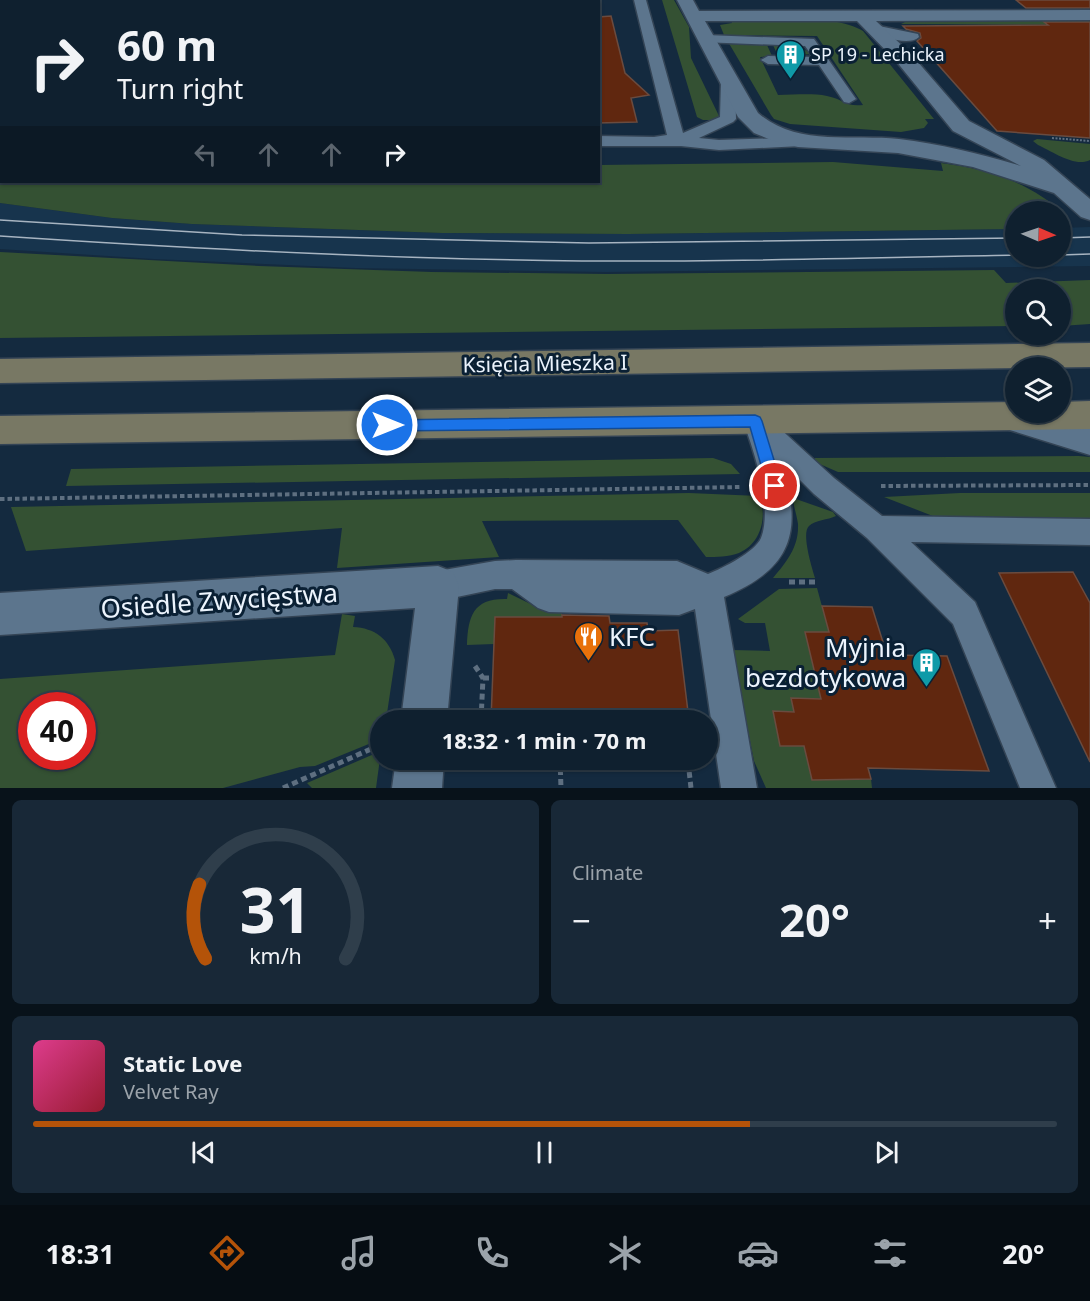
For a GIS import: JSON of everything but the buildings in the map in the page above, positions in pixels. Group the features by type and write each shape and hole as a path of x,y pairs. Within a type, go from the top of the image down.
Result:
{"street":[{"path":"685,0 754,124 790,139 898,146 1005,168 1062,188"},
{"path":"694,16 1090,15"},
{"path":"862,16 903,57 961,126 1036,165 1090,212"},
{"path":"898,146 942,136 961,126"},
{"name":"Księcia Mieszka I","path":"0,371 1086,355"},
{"path":"1071,415 1090,415"},
{"path":"0,430 1005,417"},
{"path":"1032,423 1090,441"},
{"path":"425,710 438,586"},
{"name":"Osiedle Zwycięstwa","path":"0,614 438,586"},
{"path":"417,788 419,770"}],"lane":[{"path":"640,0 677,142"},
{"path":"874,30 918,42 903,57"},
{"path":"706,39 808,42 849,99"},
{"path":"768,60 822,61"},
{"path":"600,154 677,142 728,119 728,79"},
{"path":"600,128 677,142"},
{"path":"600,141 719,145 818,142"},
{"path":"755,421 824,486 877,529 964,613 1038,788"},
{"path":"438,586 495,574 516,574 549,597 565,599 693,594 735,578 767,554 775,540 779,512 775,486 755,421"},
{"path":"877,529 1090,532"},
{"path":"693,594 712,620 739,788"}],"path":[{"path":"824,486 1090,485"},
{"path":"0,499 775,486"},
{"path":"483,678 493,678"},
{"path":"284,788 370,749"},
{"path":"560,770 561,788"},
{"path":"689,770 691,788"}],"shaded area":[{"path":"0,203 112,218 192,224 442,233 628,234 1005,229 1005,267 1009,267 606,272 355,268 0,249"},
{"path":"1090,227 1090,266 1071,266 1071,228"}],"green space":[{"path":"662,0 674,0 689,27 691,58 719,116 716,120 703,120 697,117"},
{"path":"731,20 818,20 851,25 863,31 934,119 925,119 928,123 924,128 901,132 790,124 774,119 727,40 740,41 742,44 767,45 772,56 760,57 778,95 821,95 852,105 863,105 817,36 724,35 720,25 732,23"},
{"path":"907,21 1090,21 1090,25 901,24"},
{"path":"773,45 798,46 812,54 778,56"},
{"path":"1037,139 1090,144 1090,160 1078,162 1064,158 1033,141"},
{"path":"833,162 943,171 941,163 975,169 1008,179 1048,201 1005,201 1005,229 628,234 442,233 192,224 112,218 0,203 0,183 600,183 600,165"},
{"path":"0,252 259,266 432,272 607,274 994,270 1005,282 1005,326 0,338"},
{"path":"1090,280 1090,324 1071,325 1071,281"},
{"path":"1090,457 1090,472 838,472 815,462 815,458"},
{"path":"713,458 731,464 740,474 66,486 71,469"},
{"path":"689,493 759,496 763,512 761,529 753,543 739,553 722,557 706,557 678,520 482,521 499,557 337,568 342,528 26,551 11,507"},
{"path":"960,493 1090,493 1090,520 938,518 884,497"},
{"path":"796,499 833,512 836,516 815,522 807,530 808,551 815,578 773,578 794,547 798,532 793,500"},
{"path":"817,588 829,632 821,699 792,698 794,712 781,746 804,746 812,780 871,779 872,788 766,788 754,761 732,650 770,651 765,623 745,623 738,619 779,589"},
{"path":"508,593 539,608 562,611 562,617 496,617 494,644 467,645 469,625 475,610 487,602 507,599"},
{"path":"342,614 355,616 353,627 374,632 380,636 389,646 395,660 388,710 370,710 370,744 315,766 300,767 223,788 0,788 0,679 335,655"},
{"path":"370,756 370,770 378,770 376,788 312,788 307,783"}],"tram line":[{"path":"0,220 242,235 589,243 1005,238"},
{"path":"0,236 291,253 509,260 799,260 1005,255"},
{"path":"1071,238 1090,237"},
{"path":"1071,255 1090,254"}],"place":[{"name":"SP 19 - Lechicka","path":"790,80"},
{"name":"KFC","path":"588,662"},
{"name":"Myjnia bezdotykowa","path":"927,688"}],"route":[{"path":"387,425 755,421 775,486"}]}
